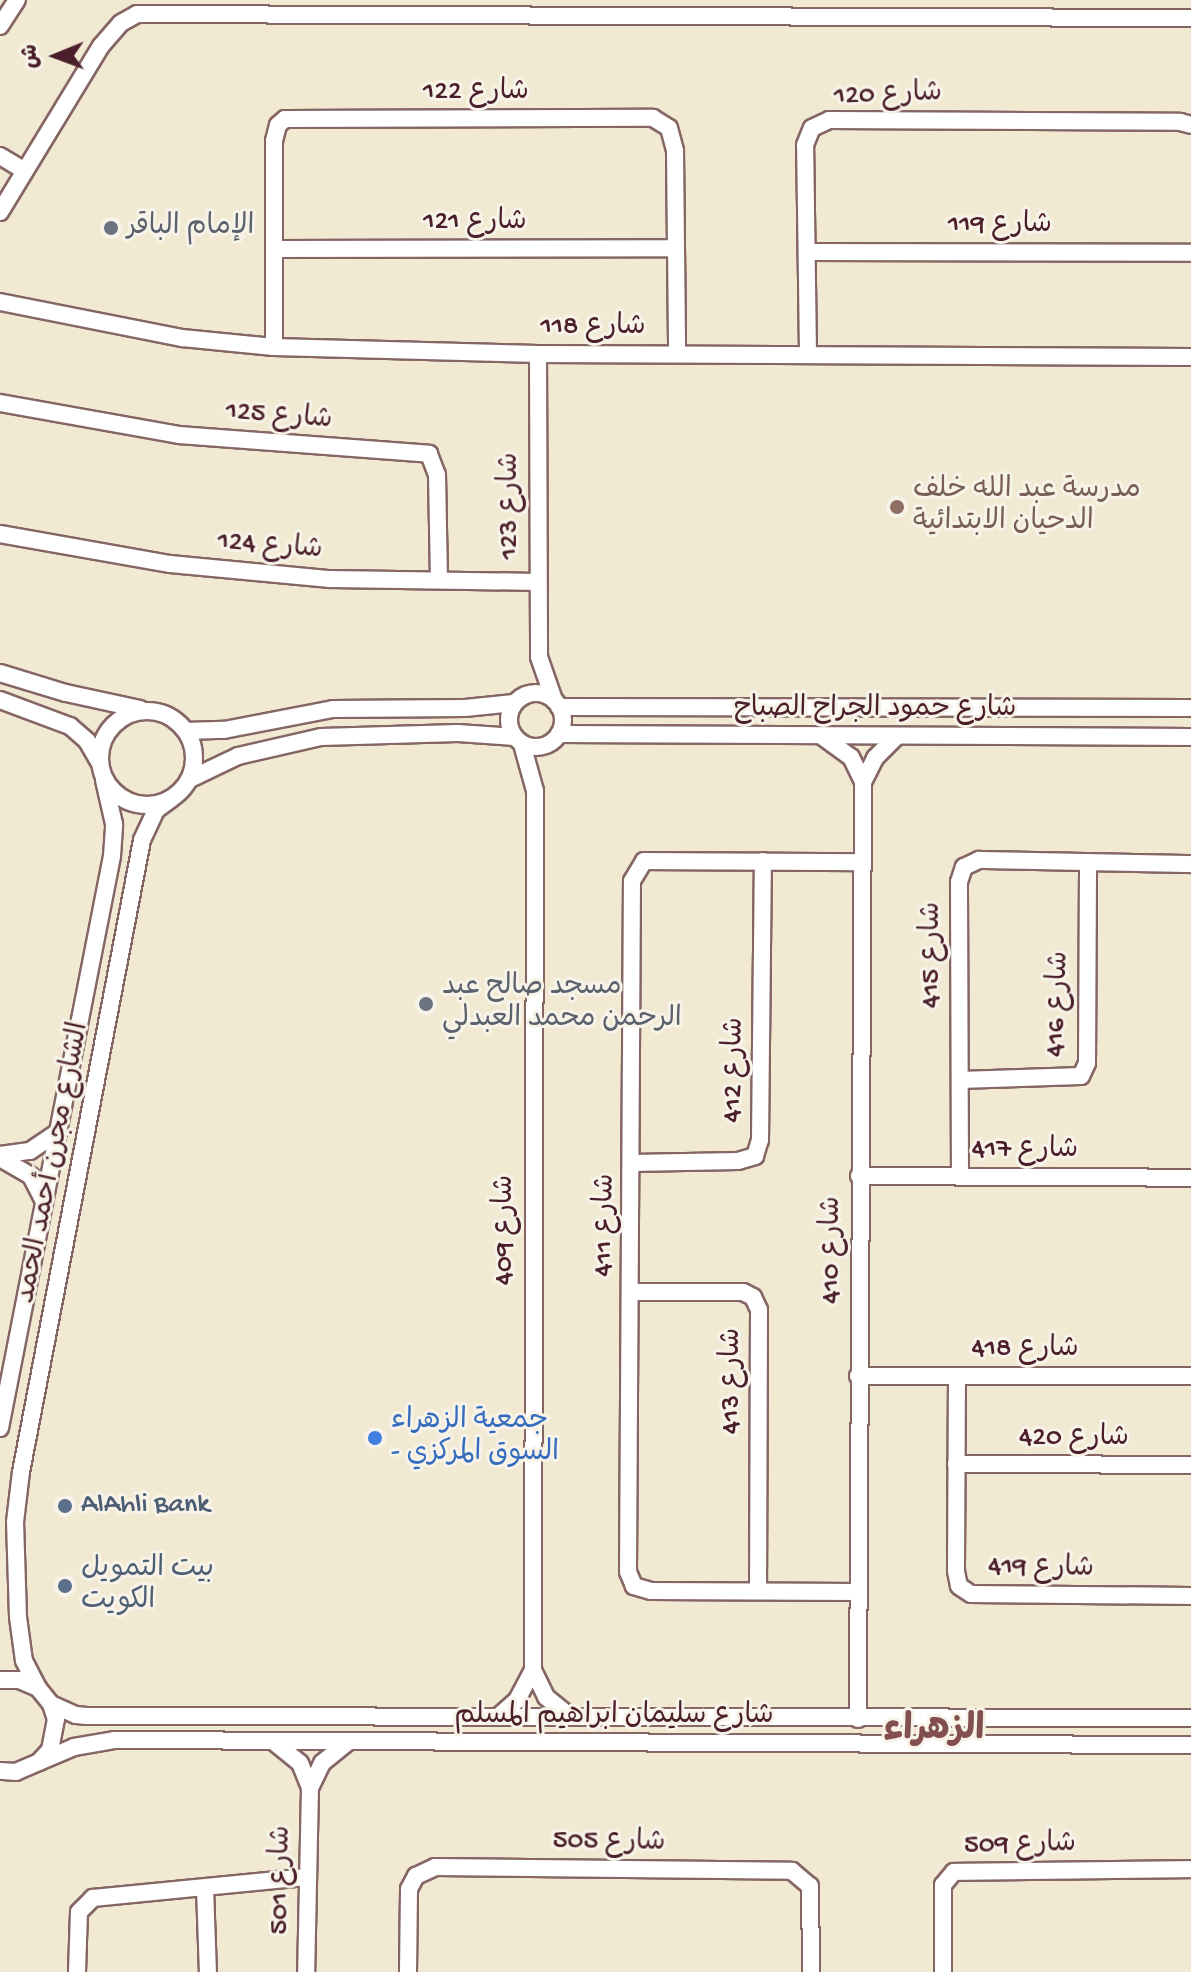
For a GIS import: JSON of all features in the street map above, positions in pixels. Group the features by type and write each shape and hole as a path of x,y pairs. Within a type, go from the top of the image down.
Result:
{"street":[{"path":"0,26 17,0"},
{"path":"0,212 101,46 121,23 137,14 515,7 879,8 1191,18"},
{"name":"شارع 122","path":"274,347 274,141 278,125 285,119 653,118 669,128 675,151 677,353"},
{"name":"شارع 120","path":"808,353 805,145 812,128 829,120 1180,122 1191,125"},
{"path":"0,156 25,171"},
{"name":"شارع 121","path":"274,249 675,248"},
{"name":"شارع 119","path":"808,252 1191,253"},
{"name":"شارع 118","path":"0,302 182,338 274,347 538,354 1191,357"},
{"name":"شارع 123","path":"538,354 539,657 556,703"},
{"name":"شارع 125","path":"0,403 179,435 429,454 437,475 439,580"},
{"name":"شارع 124","path":"0,534 170,564 330,579 537,582"},
{"name":"شارع 123","path":"518,700 539,657"},
{"path":"0,673 86,699 149,710 176,720 186,731 194,754 190,779"},
{"path":"0,700 70,726 87,741 104,780 114,792 141,805 171,799 190,779 238,756 299,741 349,735 479,733 541,747 556,737 563,721 556,703 538,693 518,700 465,708 315,711 237,728 186,731"},
{"path":"518,700 509,727 518,740"},
{"name":"شارع حمود الجراح الصباح","path":"556,703 1191,708"},
{"path":"407,707 403,723 407,734"},
{"path":"988,707 995,721 989,736"},
{"path":"99,763 100,746 118,720 133,712 149,710"},
{"name":"شارع حمود الجراح الصباح","path":"556,737 1191,737"},
{"name":"شارع 409","path":"533,1670 535,791 542,763 556,737"},
{"path":"823,737 851,757 863,782"},
{"path":"863,782 875,758 896,737"},
{"name":"شارع 409","path":"518,740 535,791"},
{"name":"الشارع مجرن أحمد الحمد","path":"0,1428 112,856 114,824 104,780"},
{"name":"شارع 410","path":"858,1719 863,782"},
{"name":"الشارع مجرن أحمد الحمد","path":"51,1704 38,1688 24,1661 18,1617 15,1522 21,1472 142,840 156,810 171,799"},
{"name":"شارع 415","path":"960,1176 959,882 964,867 979,860 1191,864"},
{"name":"شارع 411","path":"858,1592 651,1591 634,1586 628,1572 632,881 637,868 644,861 862,862"},
{"name":"شارع 412","path":"632,1163 738,1161 755,1156 760,1140 763,861"},
{"name":"شارع 416","path":"960,1080 1081,1076 1087,1063 1088,862"},
{"path":"0,1156 30,1151 58,1132"},
{"path":"0,1156 31,1176 44,1202"},
{"name":"شارع 417","path":"859,1176 1191,1178"},
{"name":"شارع 413","path":"631,1292 743,1292 753,1297 759,1310 758,1590"},
{"name":"شارع 418","path":"858,1376 1191,1376"},
{"name":"شارع 419","path":"957,1376 956,1571 959,1586 971,1594 1191,1596"},
{"name":"شارع 420","path":"956,1464 1191,1465"},
{"path":"500,1715 517,1700 533,1670"},
{"path":"533,1670 546,1697 568,1715"},
{"path":"0,1680 19,1680 38,1688"},
{"path":"39,1762 50,1750 55,1735 51,1704"},
{"name":"شارع سليمان ابراهيم المسلم","path":"51,1704 76,1715 87,1716 1191,1718"},
{"path":"1124,1718 1125,1746"},
{"path":"1147,1746 1143,1731 1148,1718"},
{"name":"شارع سليمان ابراهيم المسلم","path":"1,1772 28,1768 74,1747 115,1740 1191,1745"},
{"name":"شارع 501","path":"274,1742 300,1763 310,1788 306,1972"},
{"name":"شارع 501","path":"310,1788 322,1763 348,1742"},
{"name":"شارع 505","path":"408,1972 412,1882 428,1869 451,1867 792,1871 803,1876 810,1886 811,1972"},
{"name":"شارع 509","path":"943,1972 943,1885 954,1872 1191,1869"},
{"path":"77,1972 78,1917 88,1900 308,1877"},
{"path":"205,1888 208,1972"}],"place":[{"name":"الإمام الباقر","path":"111,228"},
{"name":"مدرسة عبد الله خلف الدحيان الابتدائية","path":"897,507"},
{"name":"مسجد صالح عبد الرحمن محمد العبدلي","path":"426,1004"},
{"name":"جمعية الزهراء - السوق المركزي","path":"375,1438"},
{"name":"AlAhli Bank","path":"65,1506"},
{"name":"بيت التمويل الكويت","path":"65,1586"}],"district":[{"name":"الزهراء","path":"934,1732"}]}
